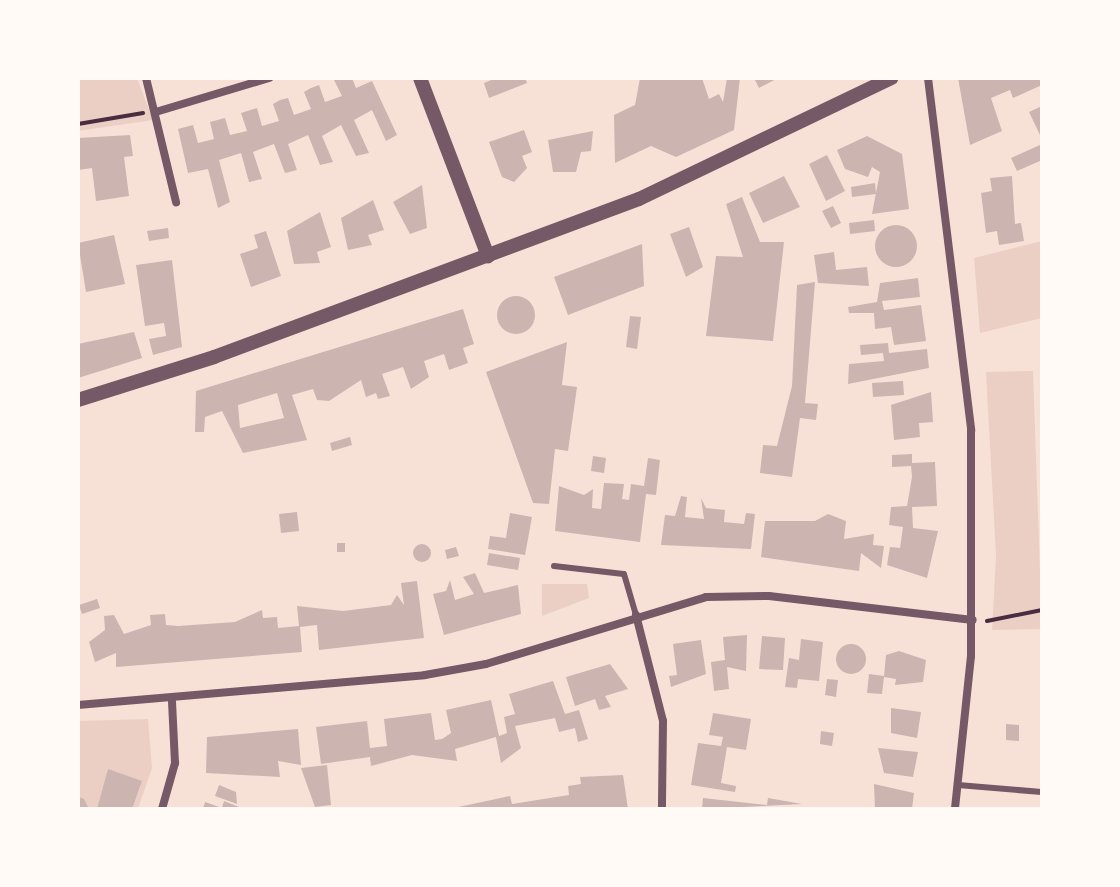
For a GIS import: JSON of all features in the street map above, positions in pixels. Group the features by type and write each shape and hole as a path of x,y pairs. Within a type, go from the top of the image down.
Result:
{"street":[{"path":"146,78 159,111 176,202"},
{"path":"159,111 269,78"},
{"path":"420,78 488,256"},
{"path":"78,400 488,256 639,199 892,78"},
{"path":"928,78 967,364 973,620 955,809"},
{"path":"78,705 172,701 486,664 685,600 751,595 973,620"},
{"path":"636,615 663,721 662,809"},
{"path":"162,809 175,763 172,701"}],"lane":[{"path":"554,566 624,574 636,615"},
{"path":"958,785 1042,792"}],"path":[{"path":"78,124 159,111"},
{"path":"973,620 1042,610"}],"shaded area":[{"path":"78,78 137,78 153,120 78,131"},
{"path":"1042,241 1042,318 980,333 974,258"},
{"path":"1033,371 1042,629 992,630 996,556 986,372"},
{"path":"542,584 587,584 589,598 542,616"},
{"path":"148,719 152,768 138,809 78,809 78,721"}],"building":[{"path":"333,78 352,78 356,88 372,81 397,135 386,141 372,110 354,120 369,153 356,156 341,125 322,136 333,162 320,165 308,135 288,144 297,170 285,173 274,144 253,152 262,179 249,182 241,153 219,160 230,202 218,208 208,169 188,173 178,129 193,125 198,143 214,139 210,122 225,118 230,135 247,131 241,113 257,108 262,126 279,121 273,104 280,100 288,98 294,115 311,109 304,92 311,88 319,85 325,102 342,96"},
{"path":"496,78 525,78 527,83 489,98 484,83"},
{"path":"640,78 702,78 709,99 719,94 723,102 727,78 740,78 734,130 676,157 651,146 615,163 614,115 635,105"},
{"path":"754,78 778,78 759,88"},
{"path":"958,78 1042,78 1042,85 1013,98 1010,90 991,98 1002,131 970,145"},
{"path":"1042,106 1042,139 1029,112"},
{"path":"524,130 532,152 522,156 527,168 514,182 502,177 489,142"},
{"path":"593,131 591,151 581,152 576,172 553,172 548,140"},
{"path":"130,135 133,156 124,157 129,196 96,201 92,168 78,170 78,138"},
{"path":"867,136 902,154 909,209 872,214 880,172 872,167 868,177 845,169 837,150"},
{"path":"1040,145 1042,160 1017,171 1011,158"},
{"path":"827,155 845,191 826,201 809,164"},
{"path":"784,176 800,207 763,223 749,193"},
{"path":"1012,176 1015,224 1021,223 1024,241 999,245 997,231 986,233 981,193 992,191 990,178"},
{"path":"875,183 876,194 852,197 851,187"},
{"path":"422,185 427,228 410,234 393,202"},
{"path":"742,197 760,242 784,242 773,341 706,336 716,256 743,257 726,204"},
{"path":"373,200 384,230 368,235 372,245 348,250 341,218"},
{"path":"833,206 841,223 831,228 822,211"},
{"path":"320,212 331,247 317,252 320,263 294,264 287,231"},
{"path":"874,220 875,231 850,234 849,223"},
{"path":"896,225 911,231 917,246 911,261 896,267 881,261 875,246 881,231"},
{"path":"689,227 703,267 686,277 670,234"},
{"path":"168,228 169,238 149,241 147,231"},
{"path":"266,231 281,276 251,287 240,254 258,248 254,235"},
{"path":"114,235 125,284 86,292 78,243"},
{"path":"642,244 644,286 568,315 554,277"},
{"path":"834,252 836,270 867,267 869,286 818,283 814,255"},
{"path":"172,260 182,347 153,355 149,339 166,336 164,323 145,326 136,265"},
{"path":"918,278 920,297 882,301 884,310 921,305 926,341 894,345 891,327 875,329 874,313 849,313 848,307 877,302 880,283"},
{"path":"815,282 805,403 818,404 816,420 800,418 792,477 760,473 763,445 777,446 792,386 797,285"},
{"path":"516,296 529,302 535,315 529,328 516,334 503,328 497,315 503,302"},
{"path":"463,309 474,344 463,348 468,363 449,370 444,354 424,361 429,377 411,389 403,367 382,374 390,396 378,399 376,393 366,397 361,380 329,401 317,400 313,389 292,395 307,440 243,453 222,411 205,417 204,432 195,432 196,391","holes":["277,393 284,418 240,428 238,405"]},
{"path":"630,316 641,317 637,349 626,347"},
{"path":"134,332 142,358 78,378 78,344"},
{"path":"567,342 562,385 577,387 568,451 555,449 549,504 533,503 486,372"},
{"path":"888,343 889,353 927,349 929,368 848,384 849,364 884,361 883,353 861,355 860,345"},
{"path":"903,381 904,395 873,397 872,383"},
{"path":"931,392 933,422 919,423 920,437 894,440 891,405"},
{"path":"350,437 352,445 332,451 330,443"},
{"path":"912,454 912,463 935,462 937,506 912,507 913,528 938,531 927,578 887,565 890,547 900,548 903,527 889,525 891,507 907,506 912,477 911,466 892,467 892,455"},
{"path":"593,456 606,458 604,473 591,471"},
{"path":"648,458 660,460 656,495 646,494 640,542 555,531 559,486 584,495 593,489 592,508 601,509 604,483 624,484 622,499 629,500 631,484 644,486"},
{"path":"681,496 687,497 685,517 704,519 701,498 706,508 725,510 724,522 744,524 746,513 755,514 751,549 661,545 665,515 675,516"},
{"path":"297,512 299,531 281,533 279,514"},
{"path":"510,513 532,517 525,555 488,549 490,536 506,538"},
{"path":"828,514 846,521 844,539 874,534 873,545 884,546 881,568 861,553 859,571 761,557 765,521 815,521"},
{"path":"337,543 345,543 345,552 337,552"},
{"path":"418,544 426,544 431,553 429,560 418,562 413,557 413,549"},
{"path":"456,547 459,556 447,559 445,550"},
{"path":"489,553 520,558 518,570 487,565"},
{"path":"475,573 484,593 518,585 521,614 444,635 433,594 446,591 450,580 455,600 474,594 463,577"},
{"path":"417,581 424,638 319,650 317,625 300,627 302,652 116,667 116,653 95,662 89,642 105,630 104,616 114,615 124,634 151,625 150,615 165,614 166,625 178,626 235,622 262,610 263,618 277,617 278,628 299,626 297,606 343,611 391,605 397,595 404,605 401,583"},
{"path":"97,599 100,608 82,614 79,605"},
{"path":"747,635 746,671 727,667 729,689 714,691 711,662 725,660 723,637"},
{"path":"762,636 785,638 783,670 759,669"},
{"path":"801,639 823,642 819,681 798,679 797,688 785,687 789,658 799,660"},
{"path":"701,640 706,674 671,687 669,676 677,675 673,644"},
{"path":"851,644 862,648 866,659 862,670 851,674 840,670 836,659 840,648"},
{"path":"899,651 926,660 923,682 895,685 896,679 884,677 882,694 867,693 869,674 884,676 886,655"},
{"path":"610,664 628,689 605,696 611,707 599,710 595,699 575,706 566,677"},
{"path":"827,679 838,680 836,697 825,695"},
{"path":"553,681 565,714 579,710 588,739 578,742 575,728 559,732 555,718 515,726 521,748 501,763 496,737 455,749 457,761 412,755 371,766 370,757 321,764 316,727 367,721 370,748 387,746 384,719 431,713 435,740 442,739 451,733 446,710 491,700 499,736 507,733 504,717 515,714 509,694"},
{"path":"891,708 921,712 917,738 891,733"},
{"path":"713,713 751,719 746,750 727,747 721,783 736,786 735,792 691,785 698,743 721,746 723,737 709,735"},
{"path":"1006,724 1019,725 1019,741 1006,740"},
{"path":"298,729 301,765 278,761 280,777 206,773 207,737"},
{"path":"821,731 834,733 832,746 820,744"},
{"path":"878,748 918,752 913,777 884,773"},
{"path":"327,765 331,805 315,807 301,768"},
{"path":"108,769 142,781 132,809 97,809"},
{"path":"623,775 628,809 449,809 510,796 512,804 569,795 568,786 581,784 580,777"},
{"path":"874,784 914,793 912,809 875,808"},
{"path":"219,785 236,792 237,804 215,796"},
{"path":"78,797 84,799 89,809 78,809"},
{"path":"703,798 767,805 768,798 802,804 702,809"},
{"path":"224,801 244,809 203,809 205,802 222,808"}]}
